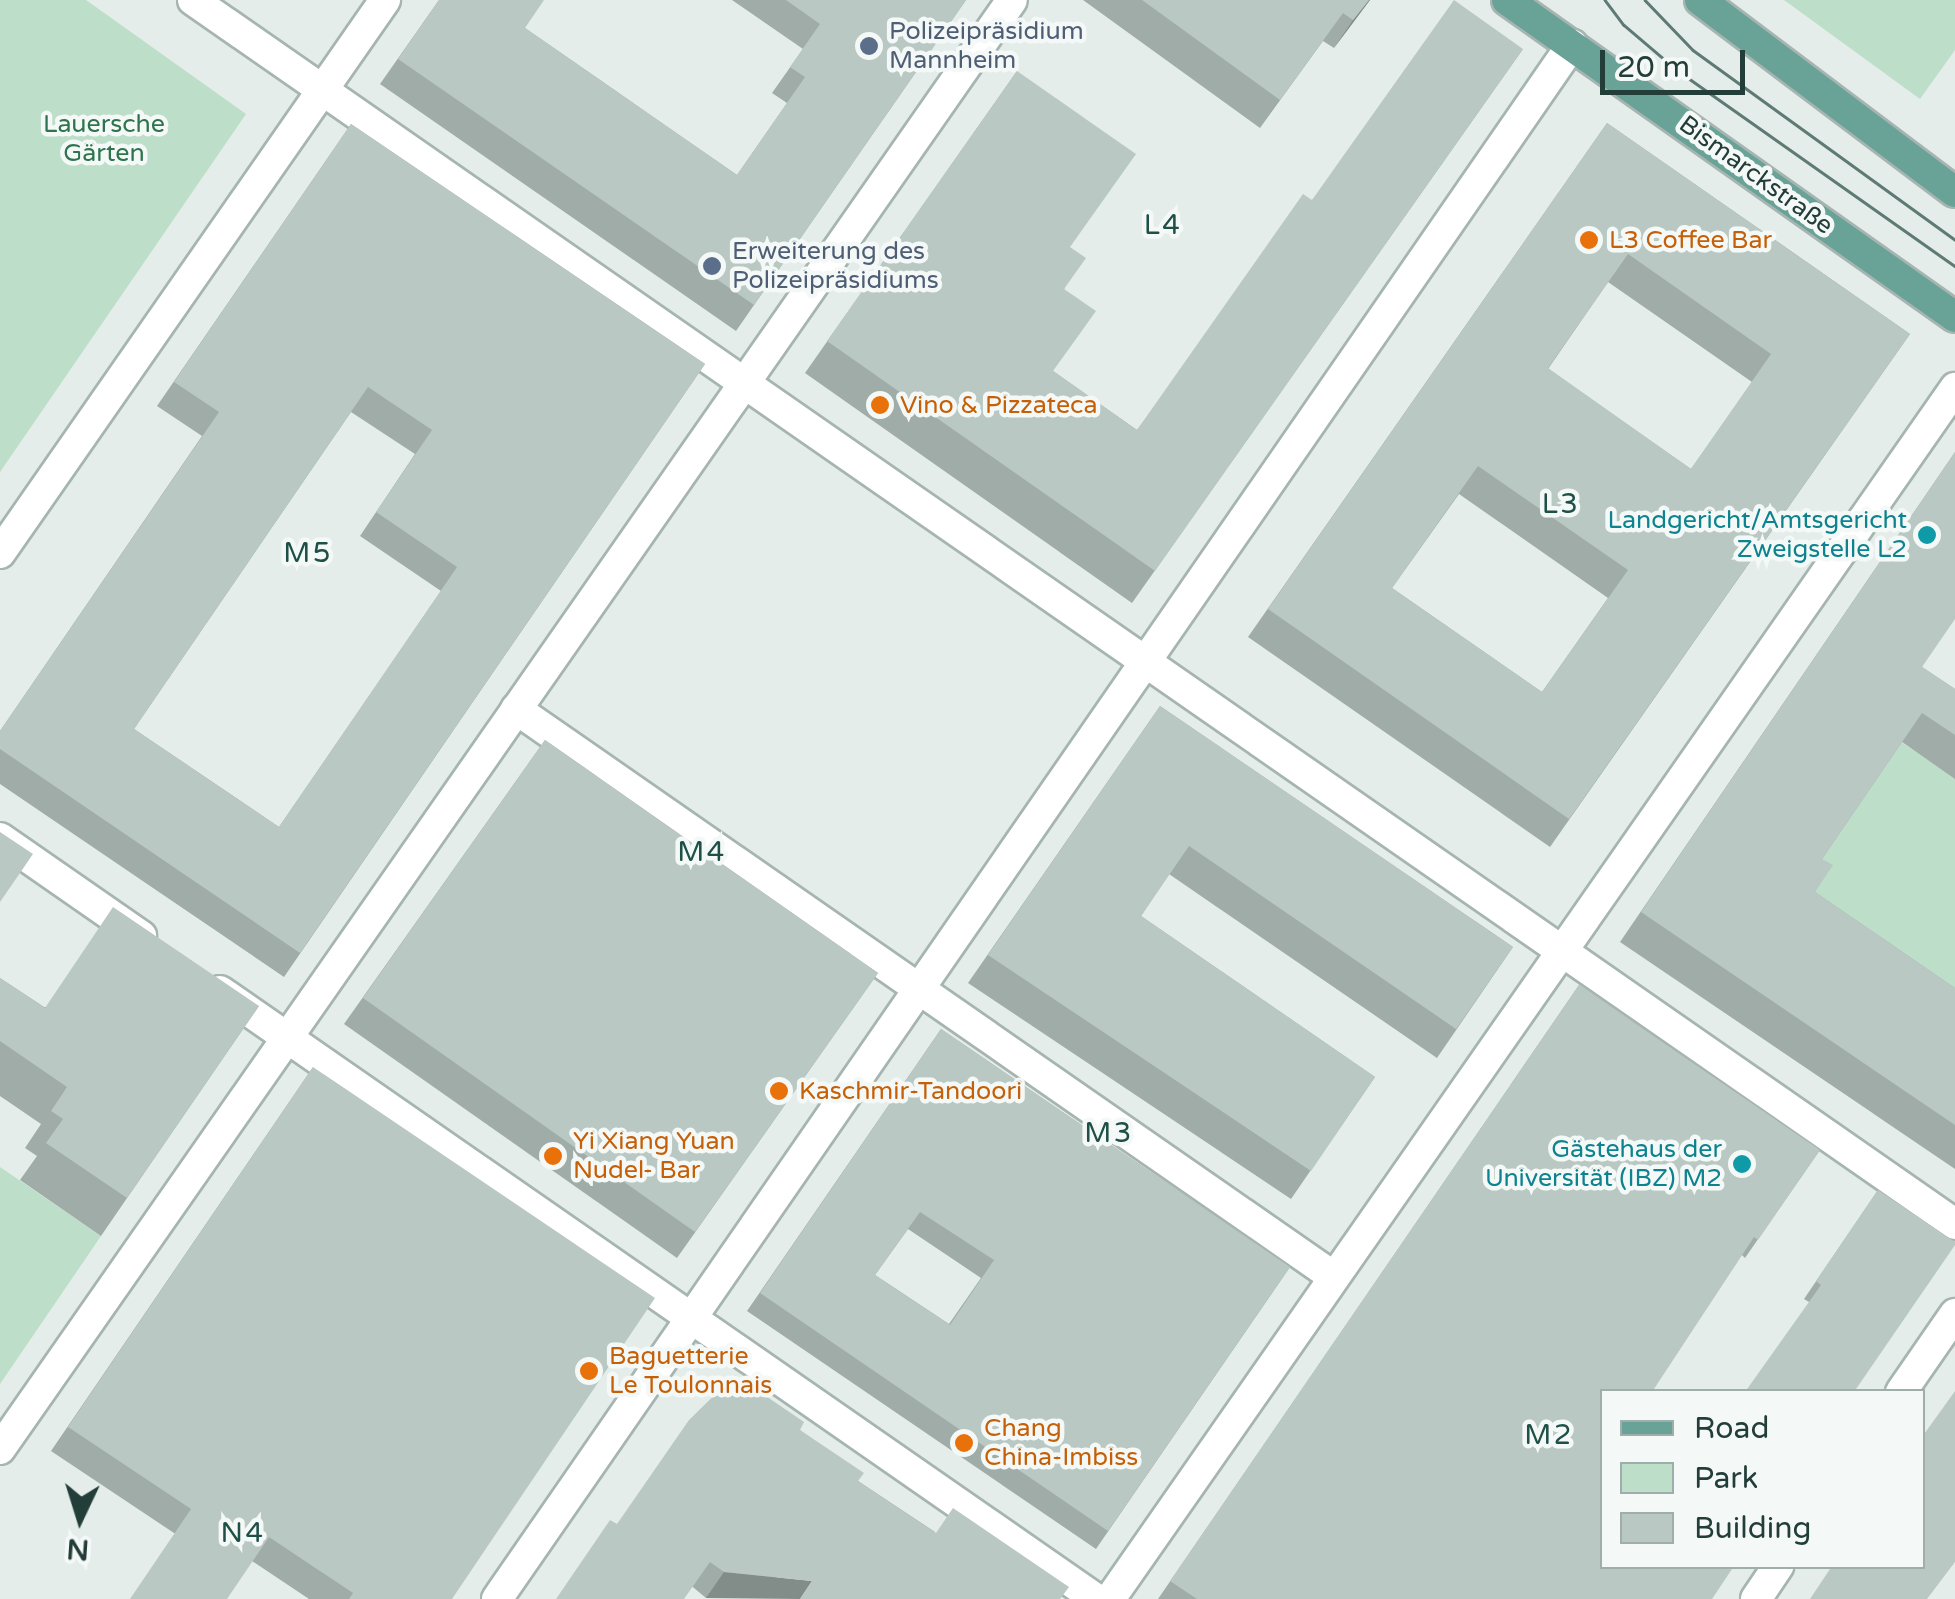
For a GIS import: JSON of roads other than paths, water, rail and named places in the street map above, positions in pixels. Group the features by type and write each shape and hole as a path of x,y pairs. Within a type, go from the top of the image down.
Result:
{"main road":[{"name":"Bismarckstraße","path":"1507,0 1955,317"},
{"path":"1700,0 1955,192"}],"street":[{"path":"193,0 1955,1224"},
{"path":"0,552 386,0"},
{"path":"0,1449 1012,0"},
{"path":"497,1599 1572,45"},
{"path":"1110,1599 1955,388"},
{"path":"516,709 1334,1277"},
{"path":"0,838 160,949"},
{"path":"192,971 1096,1599"},
{"path":"1903,1389 1955,1314"},
{"path":"1756,1599 1776,1569"}],"tram line":[{"path":"1605,0 1624,25 1677,70 1955,266"},
{"path":"1645,0 1693,50 1955,240"}],"place":[{"name":"Polizeipräsidium Mannheim","path":"869,46"},
{"name":"L3 Coffee Bar","path":"1589,240"},
{"name":"Erweiterung des Polizeipräsidiums","path":"712,266"},
{"name":"Vino & Pizzateca","path":"880,405"},
{"name":"Landgericht/Amtsgericht Zweigstelle L2","path":"1927,535"},
{"name":"Kaschmir-Tandoori","path":"779,1091"},
{"name":"Yi Xiang Yuan Nudel- Bar","path":"553,1156"},
{"name":"Gästehaus der Universität (IBZ) M2","path":"1742,1164"},
{"name":"Baguetterie Le Toulonnais","path":"589,1371"},
{"name":"Chang China-Imbiss","path":"964,1443"}],"district":[{"name":"L4","path":"1163,225"},
{"name":"L3","path":"1561,504"},
{"name":"M5","path":"308,553"},
{"name":"M4","path":"702,852"},
{"name":"M3","path":"1109,1133"},
{"name":"M2","path":"1549,1435"},
{"name":"N4","path":"243,1533"}],"park label":[{"name":"Lauersche Gärten","path":"104,140"}]}
